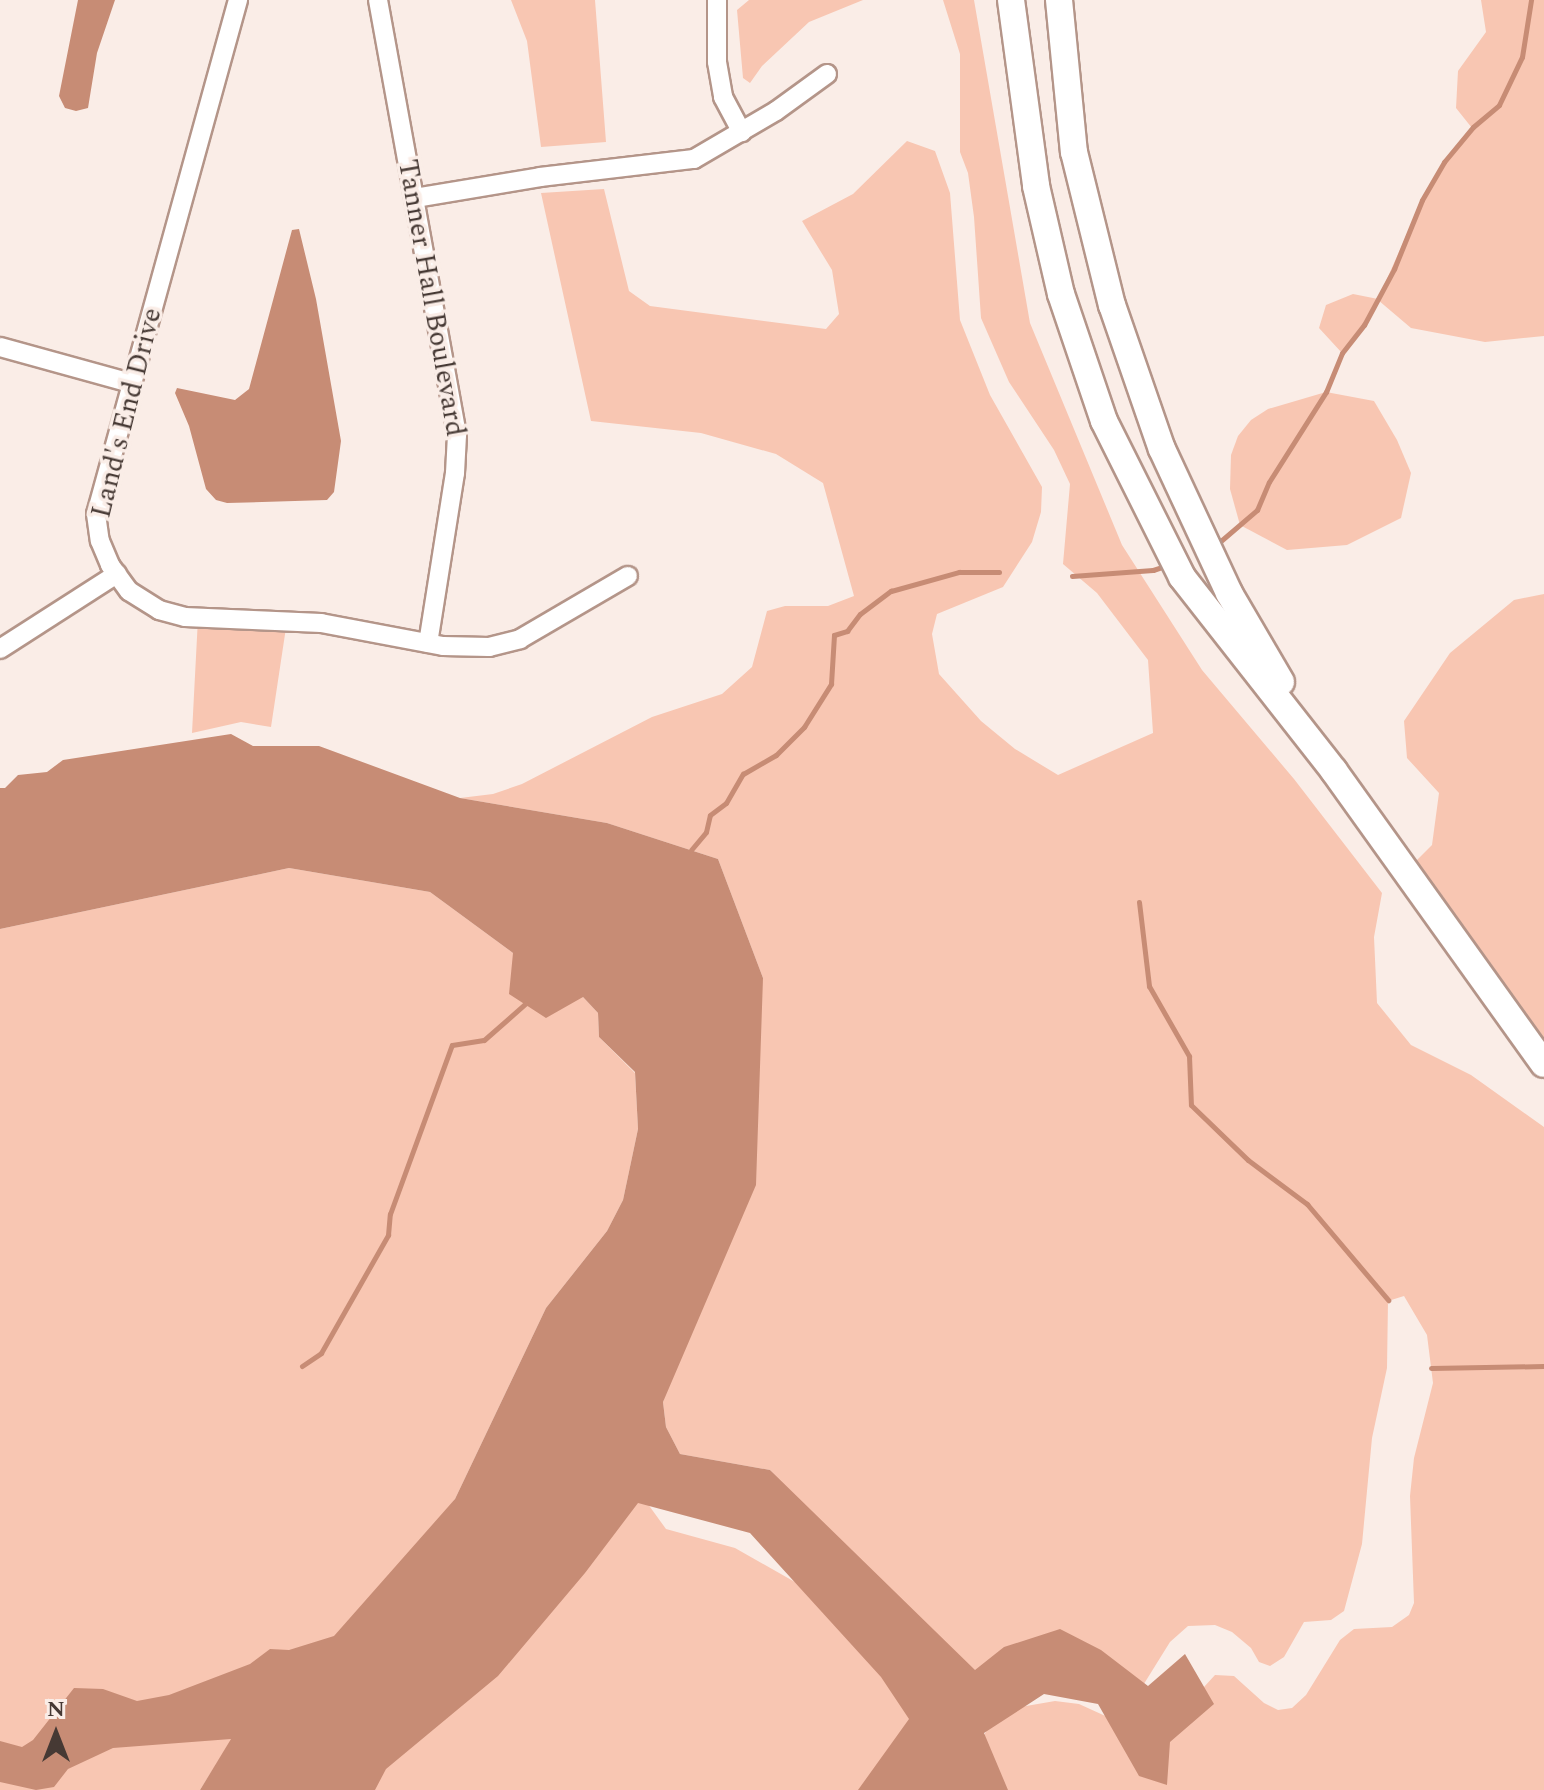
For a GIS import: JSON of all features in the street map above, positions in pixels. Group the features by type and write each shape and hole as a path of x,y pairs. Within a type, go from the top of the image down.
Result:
{"main road":[{"path":"1011,0 1036,186 1061,294 1104,421 1182,577 1334,771 1544,1064"},
{"path":"1059,0 1074,152 1112,305 1162,449 1229,593 1334,771"}],"street":[{"name":"Land's End Drive","path":"238,0 96,514 100,541 117,574 129,591 159,610 185,617 321,623 428,643 489,647 520,639 628,576"},
{"name":"Tanner Hall Boulevard","path":"378,0 457,435 455,473 428,643"},
{"path":"717,0 717,62 723,97 742,132"},
{"path":"415,198 540,177 694,159 742,132 827,74"},
{"path":"0,347 131,383"},
{"path":"0,649 117,574"}],"shaded area":[{"path":"78,0 115,0 97,53 88,108 76,111 65,108 59,96"},
{"path":"511,0 595,0 606,142 541,147 527,41"},
{"path":"749,0 863,0 809,22 762,66 750,83 743,78 737,10"},
{"path":"943,0 974,0 1030,323 1122,545 1202,670 1294,779 1382,893 1374,937 1377,1003 1411,1045 1471,1075 1544,1127 1544,1790 314,1790 637,1489 666,1529 735,1548 816,1594 980,1742 991,1723 1014,1708 1055,1701 1079,1704 1156,1739 1215,1675 1234,1676 1264,1703 1278,1710 1292,1708 1306,1695 1340,1640 1354,1629 1392,1627 1409,1615 1414,1603 1410,1496 1414,1458 1433,1383 1427,1335 1404,1296 1388,1301 1387,1368 1372,1438 1362,1544 1344,1611 1331,1620 1304,1622 1284,1657 1270,1666 1259,1662 1251,1648 1232,1632 1215,1625 1188,1626 1170,1642 1142,1687 968,1686 770,1470 680,1454 666,1427 663,1402 763,978 718,859 607,823 460,798 493,794 522,784 652,717 722,694 752,667 767,611 785,606 828,606 854,596 823,483 776,454 701,433 591,421 541,193 604,189 629,291 650,306 826,329 839,314 832,270 802,221 853,194 907,141 935,151 950,193 960,320 990,395 1042,487 1041,512 1032,542 1003,587 937,614 932,634 939,674 981,721 1015,749 1058,775 1153,733 1148,660 1097,593 1063,564 1070,484 1054,450 1009,382 981,318 974,217 968,173 960,152 960,54"},
{"path":"1481,0 1544,0 1544,336 1485,342 1411,328 1378,300 1364,325 1342,353 1319,328 1326,305 1353,294 1378,299 1422,200 1444,162 1472,128 1456,108 1458,71 1486,32"},
{"path":"299,229 316,299 341,441 334,492 327,500 227,503 216,500 206,489 189,426 175,393 177,388 235,400 249,389 292,230"},
{"path":"1326,392 1374,401 1397,440 1411,473 1401,518 1347,545 1287,550 1240,525 1230,489 1231,455 1238,436 1251,420 1268,409"},
{"path":"1544,594 1544,1072 1398,879 1432,845 1439,793 1407,758 1404,721 1450,653 1514,600"},
{"path":"198,618 287,621 271,727 241,722 192,733"},
{"path":"231,734 253,746 319,746 460,798 607,823 718,859 763,978 756,1185 663,1402 666,1427 680,1454 770,1470 975,1670 1004,1647 1060,1629 1101,1650 1148,1686 1185,1654 1214,1704 1170,1742 1167,1785 1139,1776 1098,1704 1044,1694 984,1733 1008,1790 858,1790 909,1719 881,1677 750,1533 638,1503 585,1573 498,1676 386,1769 375,1790 200,1790 231,1739 113,1748 68,1769 54,1787 36,1790 0,1782 0,1741 22,1747 33,1740 74,1688 103,1689 137,1701 169,1695 250,1664 270,1649 289,1650 334,1636 455,1499 546,1308 607,1231 623,1200 638,1129 635,1072 599,1037 598,1013 583,997 546,1018 509,994 513,953 430,892 289,868 0,929 0,788 5,788 18,775 47,772 63,760"},
{"path":"289,868 430,892 513,953 582,996 598,1013 599,1037 635,1073 638,1129 623,1200 607,1231 546,1308 455,1499 389,1591 232,1739 200,1790 0,1790 0,929"}],"waterway":[{"path":"1216,545 1257,510 1269,482 1326,392 1342,353 1364,325 1394,269 1422,200 1444,162 1473,127 1499,105 1522,57 1531,0"},
{"path":"1072,576 1153,570 1165,566"},
{"path":"691,850 706,832 710,815 726,803 743,774 776,755 804,727 831,684 834,635 847,631 860,614 891,591 959,572 999,572"},
{"path":"1139,902 1149,986 1189,1056 1191,1105 1248,1160 1307,1204 1388,1300"},
{"path":"302,1366 321,1353 388,1235 390,1214 452,1045 484,1040 525,1004"},
{"path":"1431,1368 1544,1366"}]}
